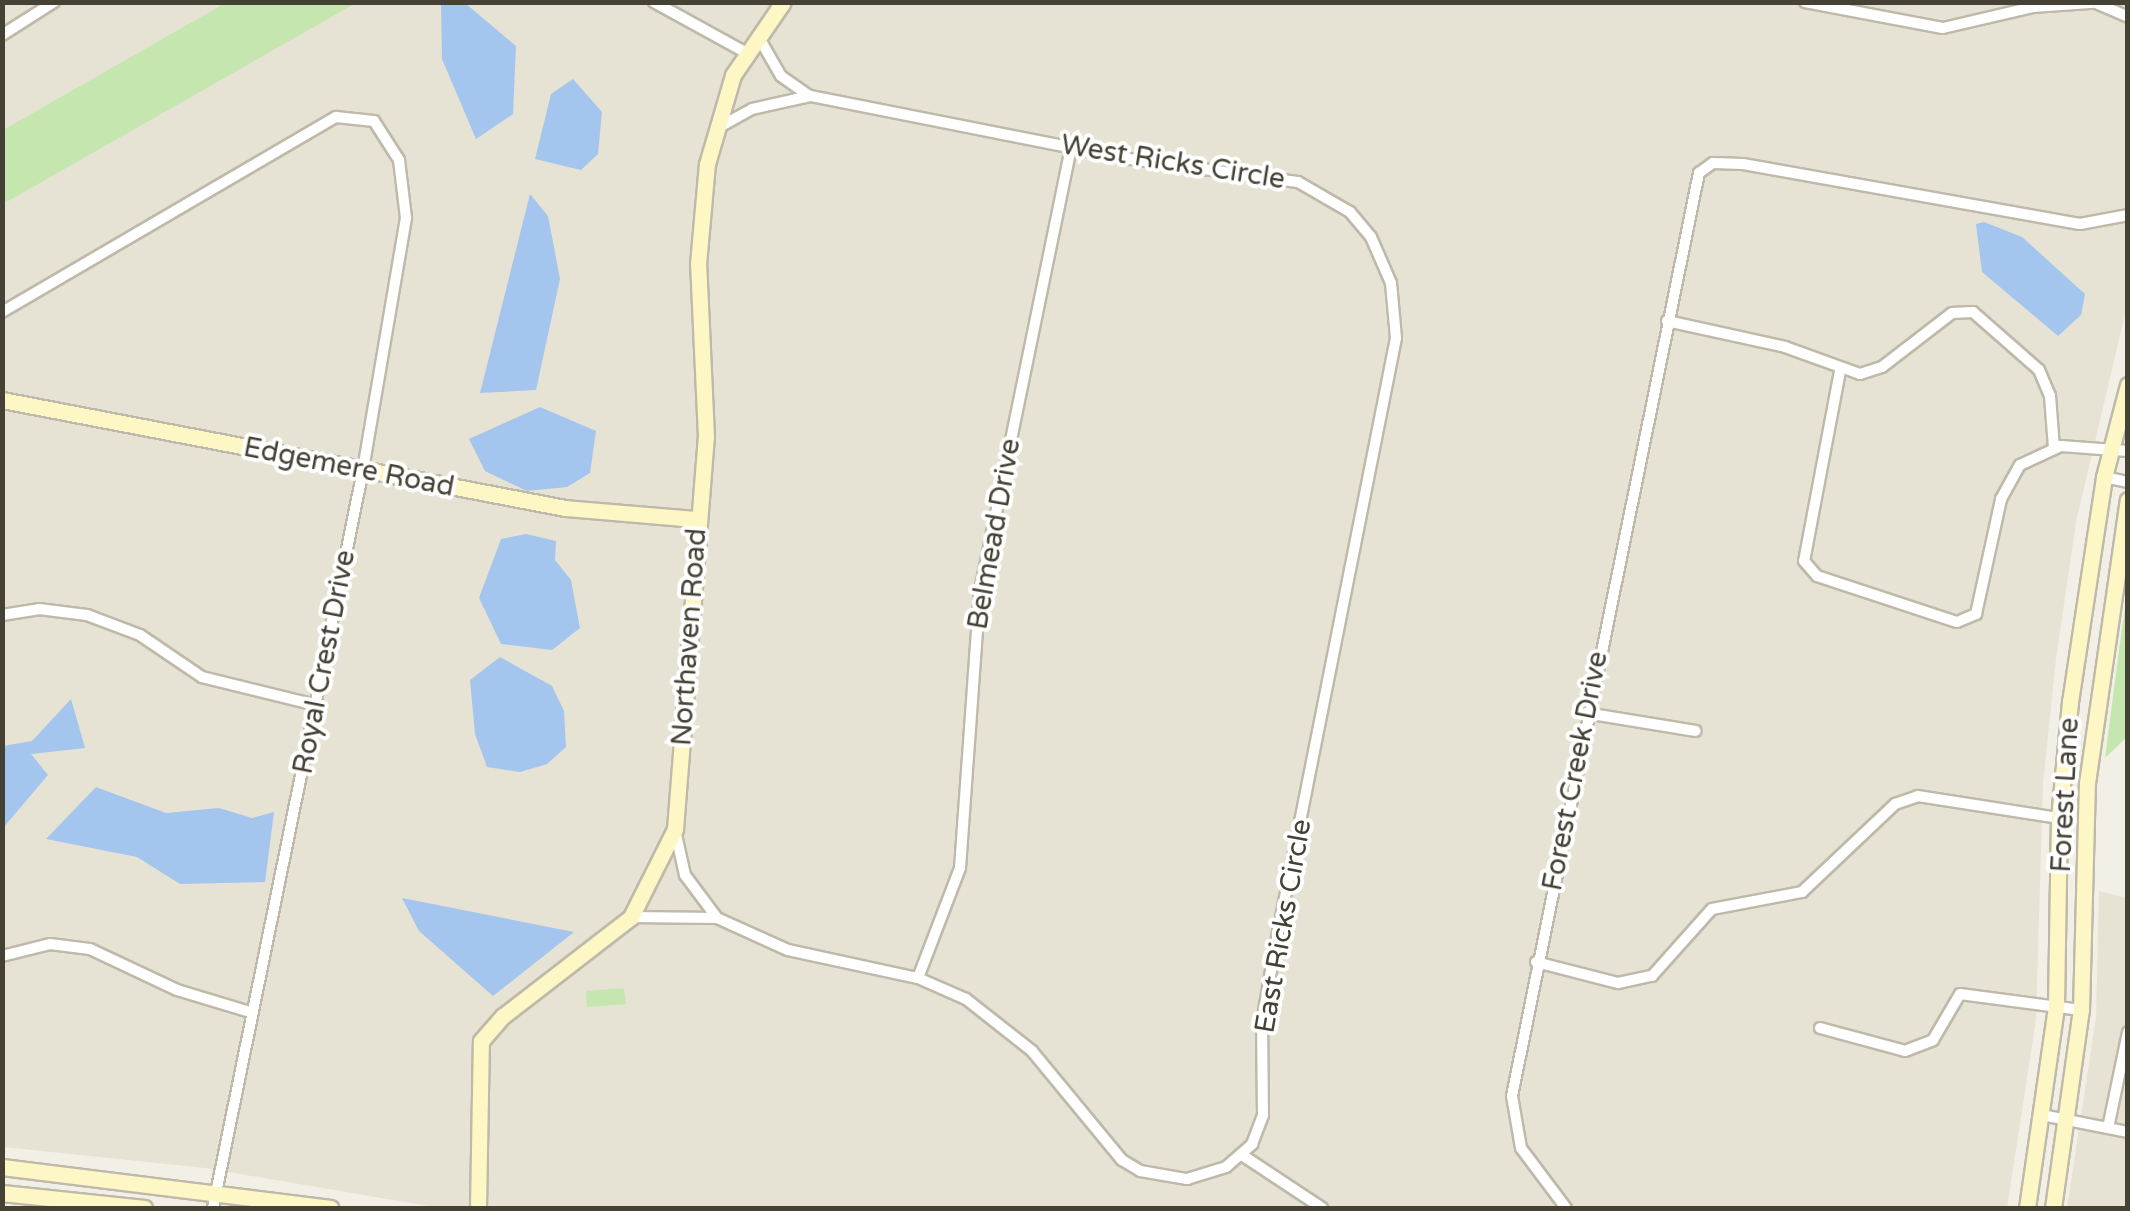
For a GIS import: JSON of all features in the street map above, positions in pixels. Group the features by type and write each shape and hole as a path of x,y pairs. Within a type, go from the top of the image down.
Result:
{"main road":[{"name":"Northaven Road","path":"478,1208 477,1060 485,1034 631,917 675,828 707,400 698,264 714,130 746,52 783,2"},
{"name":"Forest Lane","path":"2027,1208 2056,1006 2061,785 2104,477 2128,385"},
{"name":"Edgemere Road","path":"2,400 565,508 697,519"},
{"name":"Forest Lane","path":"2054,1208 2081,1010 2087,787 2128,500"},
{"path":"2061,785 2087,787"},
{"path":"2,1167 136,1183 215,1201 330,1208"},
{"path":"136,1183 136,1208"},
{"path":"2,1192 144,1208"}],"street":[{"path":"2,35 54,2"},
{"path":"654,2 746,52"},
{"path":"1805,2 1867,16 1957,28 2059,3 2101,3 2128,17"},
{"path":"758,36 781,76 810,96"},
{"name":"West Ricks Circle","path":"714,130 752,109 810,96 1071,147 1298,182 1350,212 1371,237 1391,283 1396,338 1342,616"},
{"name":"Royal Crest Drive","path":"2,312 336,117 374,121 399,160 407,201 363,470 215,1201"},
{"name":"Belmead Drive","path":"918,978 960,868 980,591 1071,147"},
{"name":"Forest Creek Drive","path":"1566,1208 1521,1148 1512,1096 1586,713 1697,179 1713,163 2080,224 2128,215"},
{"path":"1667,321 1785,347 1840,370 1872,373 1946,317 1973,312 2039,370 2050,396 2054,448"},
{"path":"1840,370 1804,552 1817,576 1968,620 1981,602 2010,478 2032,456 2054,448 2128,450"},
{"path":"2104,477 2128,482"},
{"path":"2,615 39,609 88,614 140,635 202,676 316,704"},
{"name":"East Ricks Circle","path":"1242,1155 1263,1115 1262,1023 1342,616"},
{"path":"1586,713 1696,732"},
{"path":"1536,962 1618,983 1652,976 1712,909 1802,892 1903,800 1934,797 1977,810 2059,818"},
{"path":"675,828 685,875 717,918"},
{"path":"631,917 717,918 788,950 918,978 998,1021 1032,1051 1122,1160 1140,1171 1187,1179 1242,1155 1322,1208"},
{"path":"2,956 50,944 90,948 177,990 252,1013"},
{"path":"1820,1028 1905,1051 1934,1040 1960,994 2081,1010"},
{"path":"2108,1128 2128,1032"},
{"path":"2042,1115 2128,1132"}],"shaded area":[{"path":"3,3 2127,3 2127,306 2076,522 2056,659 2043,784 2036,1020 2007,1208 440,1208 205,1168 3,1147"},
{"path":"2099,891 2127,898 2127,1208 2067,1208 2096,1017"}],"green space":[{"path":"227,2 356,3 3,204 3,130"},
{"path":"2127,595 2127,737 2105,758 2119,650"},
{"path":"624,988 626,1004 587,1007 586,991"}],"water":[{"path":"441,3 465,3 516,46 513,114 476,139 442,59"},
{"path":"573,79 602,112 598,154 581,170 535,159 551,94"},
{"path":"530,194 548,216 560,279 536,390 480,393"},
{"path":"1984,222 2022,237 2085,294 2081,315 2058,336 1982,272 1976,224"},
{"path":"540,407 596,431 590,473 567,487 527,491 485,471 469,439"},
{"path":"526,534 556,541 555,560 571,580 580,628 552,650 501,644 479,598 501,539"},
{"path":"500,657 552,686 564,711 566,747 547,764 520,772 487,767 475,734 470,680"},
{"path":"71,699 85,748 31,754 48,775 3,828 3,746 32,741"},
{"path":"96,787 166,813 219,808 252,818 274,812 265,882 180,884 137,857 46,839"},
{"path":"402,898 574,932 493,996 419,931"}]}
